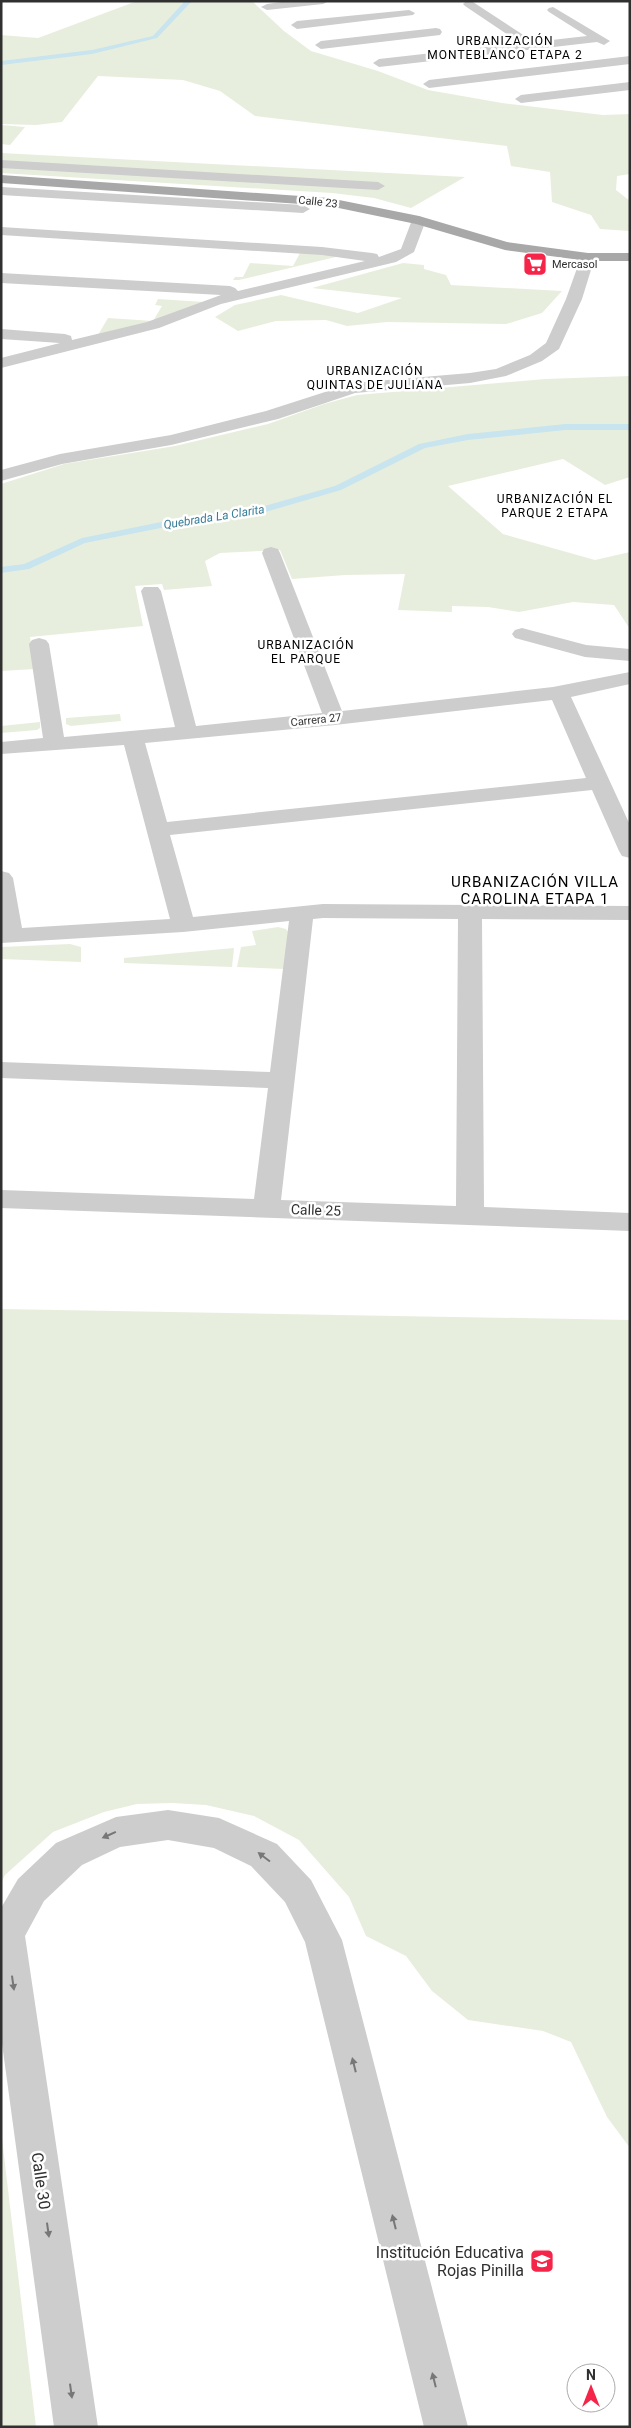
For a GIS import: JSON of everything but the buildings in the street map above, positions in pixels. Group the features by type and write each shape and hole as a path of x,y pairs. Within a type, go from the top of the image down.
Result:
{"main road":[{"name":"Calle 23","path":"1,179 329,202 419,220 505,246 588,257 630,257"}],"street":[{"path":"267,7 323,1"},
{"path":"392,1 466,53"},
{"path":"469,4 531,46"},
{"path":"553,10 630,55"},
{"path":"297,25 416,18"},
{"path":"321,45 443,38"},
{"path":"379,63 598,38"},
{"path":"429,84 630,60"},
{"path":"521,99 630,86"},
{"path":"1,164 233,172 378,186"},
{"path":"226,195 233,172"},
{"path":"1,191 303,209"},
{"path":"1,363 86,340 154,325 216,300 391,259 407,252 419,220"},
{"path":"1,231 322,251 391,259"},
{"path":"1,476 60,458 171,440 254,420 353,388 470,378 500,372 536,358 554,346 574,300 588,257"},
{"path":"1,278 254,292"},
{"path":"1,334 86,340"},
{"path":"272,554 335,719"},
{"path":"151,591 187,732"},
{"path":"522,634 585,651 630,654"},
{"path":"39,644 54,744"},
{"name":"Carrera 27","path":"1,748 335,719 559,692 601,686 630,678"},
{"path":"559,692 630,851"},
{"path":"133,738 183,925"},
{"path":"158,830 599,783"},
{"path":"1,878 7,936 183,925 346,910 470,913 630,913"},
{"path":"266,1208 302,913"},
{"path":"470,913 470,1216"},
{"path":"1,1070 281,1080"},
{"name":"Calle 25","path":"1,1199 630,1222"},
{"name":"Calle 30","path":"76,2427 6,1935 30,1890 69,1854 116,1832 168,1825 219,1833 264,1855 298,1891 323,1940 446,2427"}],"green space":[{"path":"137,1 252,1 284,31 311,51 378,71 428,90 502,103 603,115 630,114 630,174 617,176 616,190 630,201 630,231 600,229 591,215 552,202 550,172 511,166 507,146 255,116 220,91 183,80 98,76 62,122 36,125 1,124 1,35 38,38"},
{"path":"1,125 25,127 10,145 1,144"},
{"path":"1,153 465,177 411,208 374,198 332,193 1,173"},
{"path":"300,253 344,255 233,280 235,277 243,277 250,263 293,266"},
{"path":"403,263 424,265 424,269 446,275 451,285 562,291 542,313 506,324 387,322 347,326 326,320 276,321 238,331 215,317 235,305 281,295 358,313 402,298 312,288"},
{"path":"158,299 204,302 153,321 162,306 155,305"},
{"path":"108,318 153,321 98,335"},
{"path":"630,376 630,477 605,485 563,459 448,486 503,534 595,560 630,552 630,629 614,605 573,602 519,612 488,607 452,606 452,612 398,610 405,574 345,575 292,579 280,550 220,553 205,561 212,586 164,590 162,584 135,586 143,626 30,637 35,669 1,671 1,484 64,464 175,446 268,424 324,404 357,395 545,379"},
{"path":"120,714 121,721 71,726 66,724 66,718"},
{"path":"40,722 40,728 37,730 1,733 1,726"},
{"path":"278,927 286,929 288,932 284,969 237,967 241,947 256,945 252,931"},
{"path":"70,944 81,947 81,962 1,959 1,947"},
{"path":"234,948 232,967 124,963 124,958"},
{"path":"1,1309 630,1320 630,2148 607,2117 571,2042 543,2031 468,2020 432,1991 406,1956 366,1936 349,1897 299,1840 254,1816 206,1805 172,1803 137,1804 104,1812 53,1832 5,1875 1,1883"},
{"path":"1,2130 36,2427 1,2427"}],"waterway":[{"path":"1,63 92,52 155,37 189,1"},
{"name":"Quebrada La Clarita","path":"1,570 26,567 82,541 191,519 255,512 338,488 422,446 468,437 565,427 630,427"}],"place":[{"name":"Mercasol","path":"535,264"},
{"name":"Institución Educativa Rojas Pinilla","path":"542,2261"}],"district":[{"name":"URBANIZACIÓN MONTEBLANCO ETAPA 2","path":"505,48"},
{"name":"URBANIZACIÓN QUINTAS DE JULIANA","path":"375,378"},
{"name":"URBANIZACIÓN EL PARQUE 2 ETAPA","path":"555,506"},
{"name":"URBANIZACIÓN EL PARQUE","path":"306,652"},
{"name":"URBANIZACIÓN VILLA CAROLINA ETAPA 1","path":"535,890"}]}
